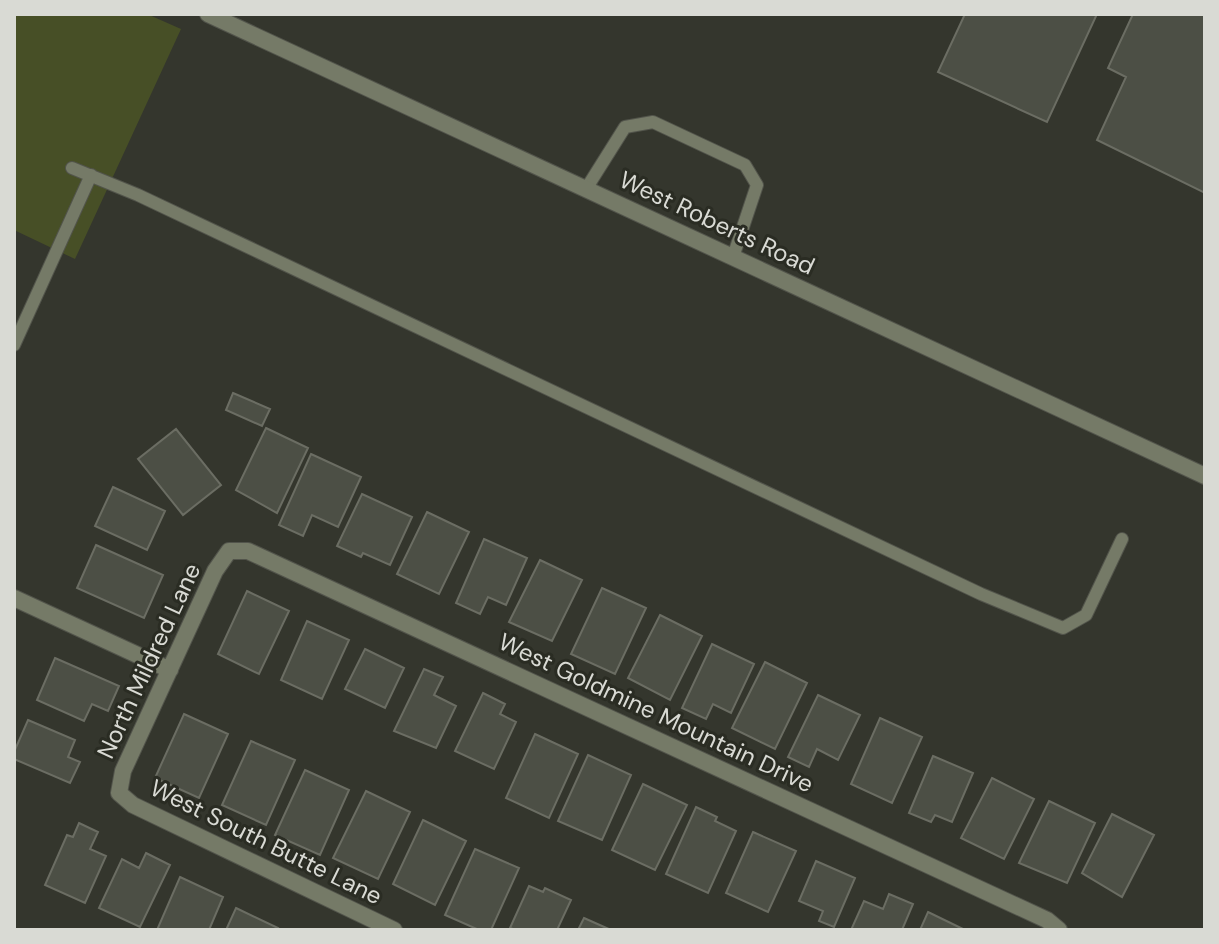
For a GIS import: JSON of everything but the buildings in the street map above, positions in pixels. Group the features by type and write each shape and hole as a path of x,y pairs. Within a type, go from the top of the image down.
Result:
{"street":[{"name":"West Roberts Road","path":"208,14 1205,476"},
{"name":"North Mildred Lane","path":"119,793 123,771 215,571 229,551"},
{"name":"West Goldmine Mountain Drive","path":"229,551 248,551 1047,920 1059,930"},
{"path":"14,598 170,670"},
{"name":"West South Butte Lane","path":"119,793 133,805 394,930"}],"lane":[{"path":"586,189 625,127 653,122 706,146 745,165 757,185 733,257"},
{"path":"72,168 967,587 1063,628 1086,615 1122,539"},
{"path":"14,345 91,175"}],"green space":[{"path":"14,14 147,14 181,29 75,259 14,230"}]}
